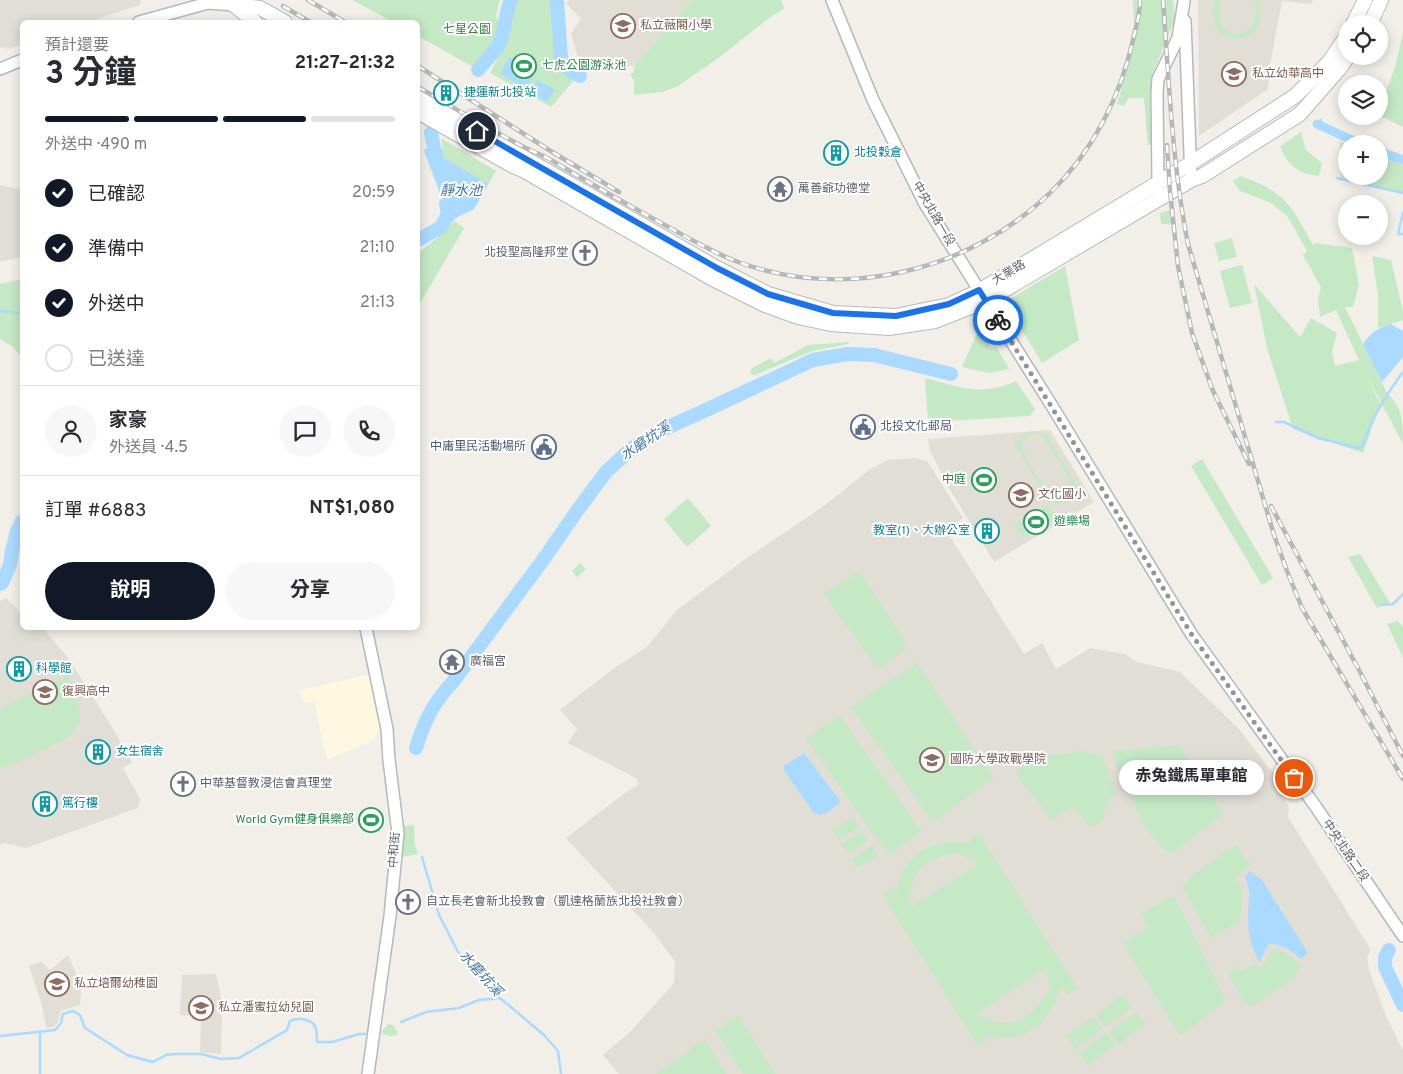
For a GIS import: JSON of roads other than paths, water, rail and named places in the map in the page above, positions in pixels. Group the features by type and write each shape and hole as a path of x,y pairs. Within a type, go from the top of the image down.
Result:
{"main road":[{"path":"1357,15 1364,0"},
{"path":"1374,15 1380,0"},
{"path":"233,2 253,20"},
{"path":"233,2 260,8 281,20"},
{"name":"大業路","path":"420,98 717,268 768,294 833,313 896,316 983,296 1295,96 1329,62 1338,49"},
{"name":"大業路","path":"420,113 513,166 524,170 711,278 765,305 798,318 831,324 889,328 935,321 1070,250 1190,180 1202,176 1300,114 1342,65"}],"street":[{"path":"186,8 197,0"},
{"name":"中央北路一段","path":"832,0 874,100 925,204 1058,415"},
{"path":"1153,203 1158,184 1156,93 1158,79 1178,38 1184,1"},
{"path":"1184,1 1191,164 1190,180"},
{"path":"146,20 208,3 233,2 242,20"},
{"path":"0,69 20,61"},
{"name":"中央北路二段","path":"1058,415 1192,635 1316,807 1402,935"},
{"name":"中和街","path":"366,630 387,729 398,833 390,916 368,1074"}],"water":[{"path":"509,57 535,72 526,88 500,74"},
{"path":"537,80 555,90 547,102 530,92"},
{"name":"靜水池","path":"424,149 443,149 444,158 488,184 474,209 456,218 450,224 441,219 444,212 443,205"},
{"path":"1391,324 1403,331 1403,357 1382,382 1363,344 1375,331"},
{"path":"804,753 841,802 826,813 819,815 813,812 784,770 784,766"},
{"path":"1250,871 1262,880 1308,953 1301,959 1286,948 1269,944 1259,962 1251,942 1248,926 1249,894 1245,877"}],"waterway":[{"path":"478,70 500,42 511,0"},
{"path":"557,0 561,58 572,72 580,76"},
{"name":"水磨坑溪","path":"1317,124 1321,120"},
{"name":"水磨坑溪","path":"1317,124 1341,135"},
{"path":"431,133 438,166"},
{"name":"水磨坑溪","path":"1388,154 1403,160"},
{"path":"1337,178 1403,193"},
{"path":"420,239 441,227 448,214 446,204"},
{"path":"1403,212 1398,234 1403,234"},
{"path":"0,311 20,313"},
{"name":"水磨坑溪","path":"416,748 426,721 439,698 543,560 606,472 632,448 664,429 813,360 848,354 874,355 951,374"},
{"path":"1276,422 1284,422 1318,438 1358,448 1362,447 1379,408 1403,372"},
{"path":"0,584 10,565 20,525"},
{"path":"1382,605 1393,604 1403,594"},
{"name":"水磨坑溪","path":"422,857 439,915 457,950 468,965 500,998 544,1035 558,1051 561,1074"},
{"path":"1389,950 1385,957 1385,967 1403,1005"},
{"path":"401,1022 426,1012 459,1008 479,1000 500,998"},
{"path":"0,1036 55,1030 61,1023 63,1014 73,1011 80,1015 85,1028 127,1055 153,1062 166,1055 175,1054 201,1054 221,1059 239,1058 287,1030 290,1021 297,1019 309,1021 315,1026 317,1042 332,1042 365,1034"},
{"path":"40,1033 40,1074"}],"railway":[{"path":"308,0 342,20"},
{"path":"420,88 691,240 728,258 779,273 820,279 862,278 903,272 943,260 982,243 1017,220 1050,193 1080,159 1104,120 1122,79 1138,18 1140,0"},
{"path":"1163,0 1178,184 1188,244 1274,535 1302,608 1403,779"},
{"path":"283,6 307,20"},
{"path":"420,67 549,150 619,192"},
{"path":"1167,145 1178,266 1192,333 1213,391 1249,464"},
{"path":"1271,506 1403,756"}],"place":[{"name":"私立薇閣小學","path":"623,26"},
{"name":"七虎公園游泳池","path":"524,66"},
{"name":"私立幼華高中","path":"1234,74"},
{"name":"捷運新北投站","path":"446,93"},
{"name":"北投穀倉","path":"836,153"},
{"name":"萬善爺功德堂","path":"780,189"},
{"name":"北投聖高隆邦堂","path":"585,253"},
{"name":"北投文化郵局","path":"863,427"},
{"name":"中庸里民活動場所","path":"544,447"},
{"name":"中庭","path":"984,480"},
{"name":"文化國小","path":"1021,495"},
{"name":"遊樂場","path":"1036,522"},
{"name":"教室(1)、大辦公室","path":"987,531"},
{"name":"廣福宮","path":"452,662"},
{"name":"科學館","path":"19,669"},
{"name":"復興高中","path":"45,692"},
{"name":"女生宿舍","path":"98,752"},
{"name":"國防大學政戰學院","path":"932,760"},
{"name":"赤兔鐵馬單車館","path":"1294,778"},
{"name":"中華基督教浸信會真理堂","path":"183,784"},
{"name":"篤行樓","path":"45,804"},
{"name":"World Gym健身俱樂部","path":"371,820"},
{"name":"自立長老會新北投教會（凱達格蘭族北投社教會）","path":"408,902"},
{"name":"私立培爾幼稚園","path":"57,984"},
{"name":"私立潘蜜拉幼兒園","path":"201,1008"}],"park label":[{"name":"七星公園","path":"467,30"}]}
